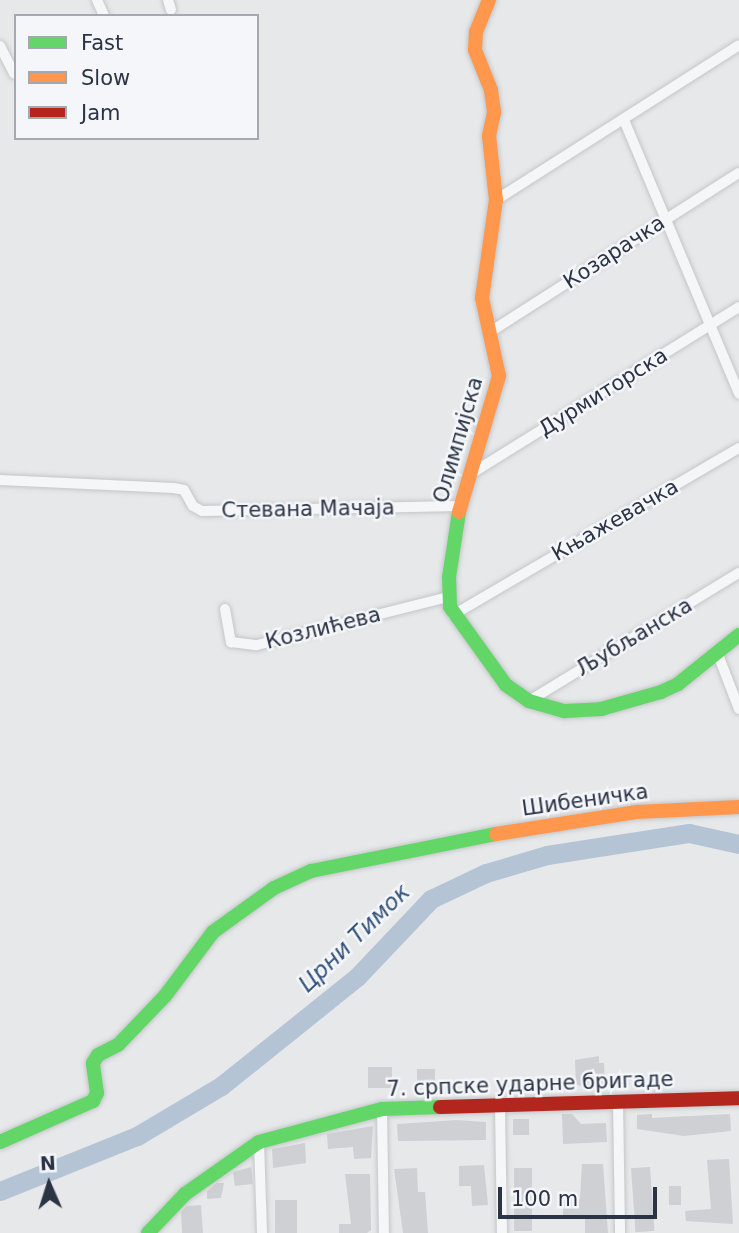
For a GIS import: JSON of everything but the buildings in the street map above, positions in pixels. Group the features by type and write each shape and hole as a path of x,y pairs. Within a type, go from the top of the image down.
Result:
{"street":[{"name":"Олимпијска","path":"489,0 476,32 475,50 491,90 494,112 489,136 496,200 482,298 498,360 498,385 467,476 460,506 448,597 453,615 488,666 529,701"},
{"path":"496,200 739,45"},
{"path":"0,46 14,72"},
{"path":"624,120 739,394"},
{"name":"Козарачка","path":"490,332 739,173"},
{"name":"Дурмиторска","path":"467,476 739,307"},
{"name":"Књажевачка","path":"453,615 739,448"},
{"name":"Стевана Мачаја","path":"0,480 174,488 184,490 193,506 202,511 460,506"},
{"name":"Љубљанска","path":"529,701 739,573"},
{"name":"Козлићева","path":"225,609 228,639 239,645 257,645 448,597"},
{"path":"529,701 576,711 640,700 678,684 739,635"},
{"path":"717,652 739,709"},
{"name":"Шибеничка","path":"0,1142 93,1101 97,1093 93,1063 97,1055 118,1045 165,996 213,932 274,888 311,871 438,845 637,812 739,807"},
{"name":"7. српске ударне бригаде","path":"148,1232 186,1194 259,1142 382,1109 739,1098"},
{"path":"618,1102 620,1233"},
{"path":"500,1107 502,1233"},
{"path":"382,1109 384,1233"},
{"path":"259,1142 262,1233"}],"waterway":[{"name":"Црни Тимок","path":"0,1191 137,1136 221,1086 357,977 431,899 486,873 547,855 689,833 739,844"}],"traffic: fast":[{"path":"459,512 449,577 450,607 506,685 529,701 565,711 601,709 661,692 678,684 739,635"},
{"path":"0,1142 93,1101 97,1093 93,1063 98,1055 118,1045 165,996 213,932 274,888 311,871 496,834"},
{"path":"148,1233 185,1194 259,1142 382,1109 440,1107"}],"traffic: slow":[{"path":"459,512 499,376 482,298 496,200 489,136 494,112 491,90 475,50 476,32 489,0"},
{"path":"496,834 637,812 739,807"}],"traffic: jam":[{"path":"440,1107 739,1098"}]}
